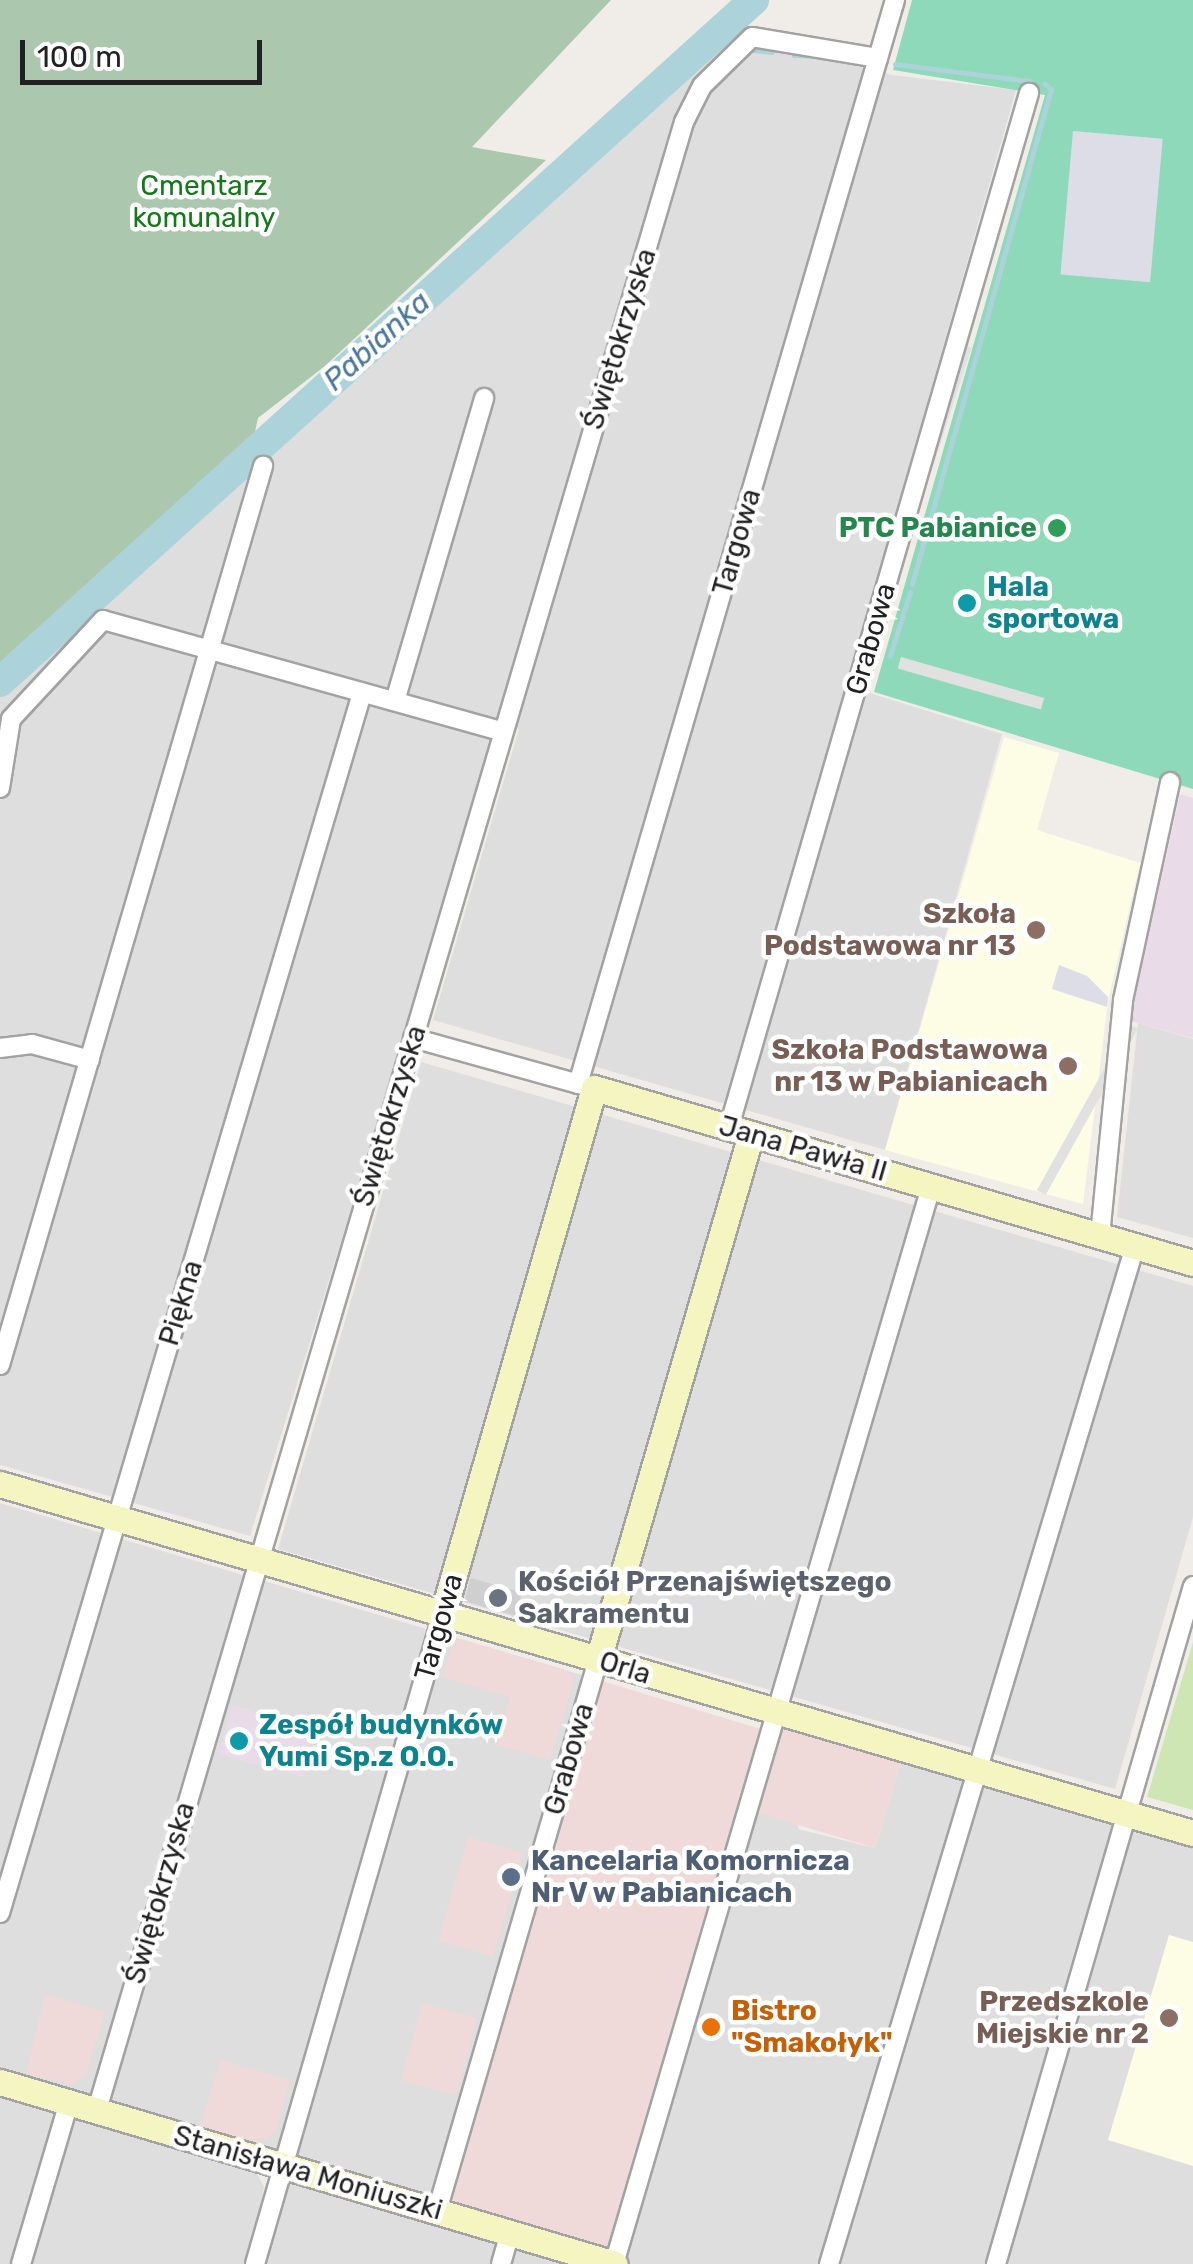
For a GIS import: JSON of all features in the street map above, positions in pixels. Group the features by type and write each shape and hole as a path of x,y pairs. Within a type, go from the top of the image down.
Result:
{"street":[{"name":"Targowa","path":"256,2264 443,1614 586,1086 895,0"},
{"name":"Świętokrzyska","path":"96,2110 684,122 702,86 752,37 878,58"},
{"name":"Grabowa","path":"437,2211 598,1660 740,1131 1028,93"},
{"path":"395,702 484,398"},
{"path":"0,1365 263,466"},
{"path":"0,788 11,718 104,620 503,732"},
{"name":"Piękna","path":"0,1913 362,692"},
{"path":"1100,1236 1123,1000 1170,782"},
{"name":"Jana Pawła II","path":"413,1038 1193,1263"},
{"path":"0,1048 32,1044 90,1060"},
{"path":"614,2264 931,1187"},
{"path":"829,2264 1135,1246"},
{"name":"Orla","path":"0,1484 1193,1833"},
{"path":"996,2264 1193,1586"},
{"name":"Stanisława Moniuszki","path":"0,2082 614,2264"},
{"path":"20,2264 68,2102"},
{"path":"500,2264 510,2233"}],"shaded area":[{"path":"724,33 892,75 1016,90 847,686 1002,734 885,1150 433,1020 519,729 91,609"},
{"path":"1073,131 1163,139 1150,282 1060,274"},
{"path":"963,345 972,348 872,654 863,651"},
{"path":"85,618 498,733 250,1536 0,1465 0,692"},
{"path":"901,657 1044,698 1041,710 898,669"},
{"name":"Szkoła Podstawowa nr 13","path":"1004,737 1059,753 1037,830 1140,863 1108,1001 1083,1204 885,1150"},
{"path":"1180,794 1193,798 1193,1038 1130,1021"},
{"path":"1059,965 1087,976 1108,997 1107,1007 1052,989"},
{"path":"1138,1023 1193,1039 1193,1238 1117,1217"},
{"path":"1129,1024 1138,1029 1046,1195 1037,1190"},
{"path":"421,1062 1193,1286 1193,1517 1115,1789 278,1549"},
{"path":"0,1503 592,1678 748,1810 799,1823 798,1829 875,1848 905,1749 1193,1833 1193,2264 255,2264 282,2167 0,2083"},
{"name":"Kościół Przenajświętszego Sakramentu","path":"471,1578 522,1593 515,1616 464,1601"},
{"path":"461,1639 566,1670 574,1680 550,1760 497,1745 510,1697 442,1677 452,1645"},
{"path":"592,1678 771,1732 777,1713 905,1749 875,1848 749,1810 614,2264 437,2211"},
{"name":"Zespół budynków Yumi Sp.z O.O.","path":"232,1706 315,1728 302,1777 219,1754"},
{"path":"468,1837 523,1853 493,1957 438,1941"},
{"name":"Przedszkole Miejskie nr 2","path":"1169,1935 1193,1942 1193,2166 1108,2140"},
{"path":"45,1994 105,2012 85,2076 73,2084 26,2074"},
{"path":"422,2003 477,2018 456,2095 401,2080"},
{"path":"221,2060 290,2080 275,2133 257,2143 200,2126"},
{"path":"0,2092 51,2110 54,2120 12,2264 0,2264"},
{"path":"79,2117 255,2170 264,2187 247,2264 31,2264 71,2125"}],"green space":[{"name":"Cmentarz komunalny","path":"0,0 611,0 472,147 546,160 325,366 258,418 253,441 0,670"},
{"name":"PTC Pabianice","path":"912,0 1193,0 1193,789 874,692 1045,95 893,70"},
{"path":"1193,1642 1193,1810 1147,1797"}],"waterway":[{"name":"Pabianka","path":"0,682 754,0"},
{"path":"753,50 772,52"},
{"path":"794,55 818,56"},
{"path":"895,64 1030,81"},
{"path":"912,584 1051,89 1044,83"},
{"path":"890,656 910,592"}],"place":[{"name":"PTC Pabianice","path":"1057,528"},
{"name":"Hala sportowa","path":"967,603"},
{"name":"Szkoła Podstawowa nr 13","path":"1036,930"},
{"name":"Szkoła Podstawowa nr 13 w Pabianicach","path":"1068,1066"},
{"name":"Kościół Przenajświętszego Sakramentu","path":"498,1598"},
{"name":"Zespół budynków Yumi Sp.z O.O.","path":"239,1741"},
{"name":"Kancelaria Komornicza Nr V w Pabianicach","path":"511,1877"},
{"name":"Przedszkole Miejskie nr 2","path":"1169,2018"},
{"name":"Bistro \"Smakołyk\"","path":"711,2027"}]}
